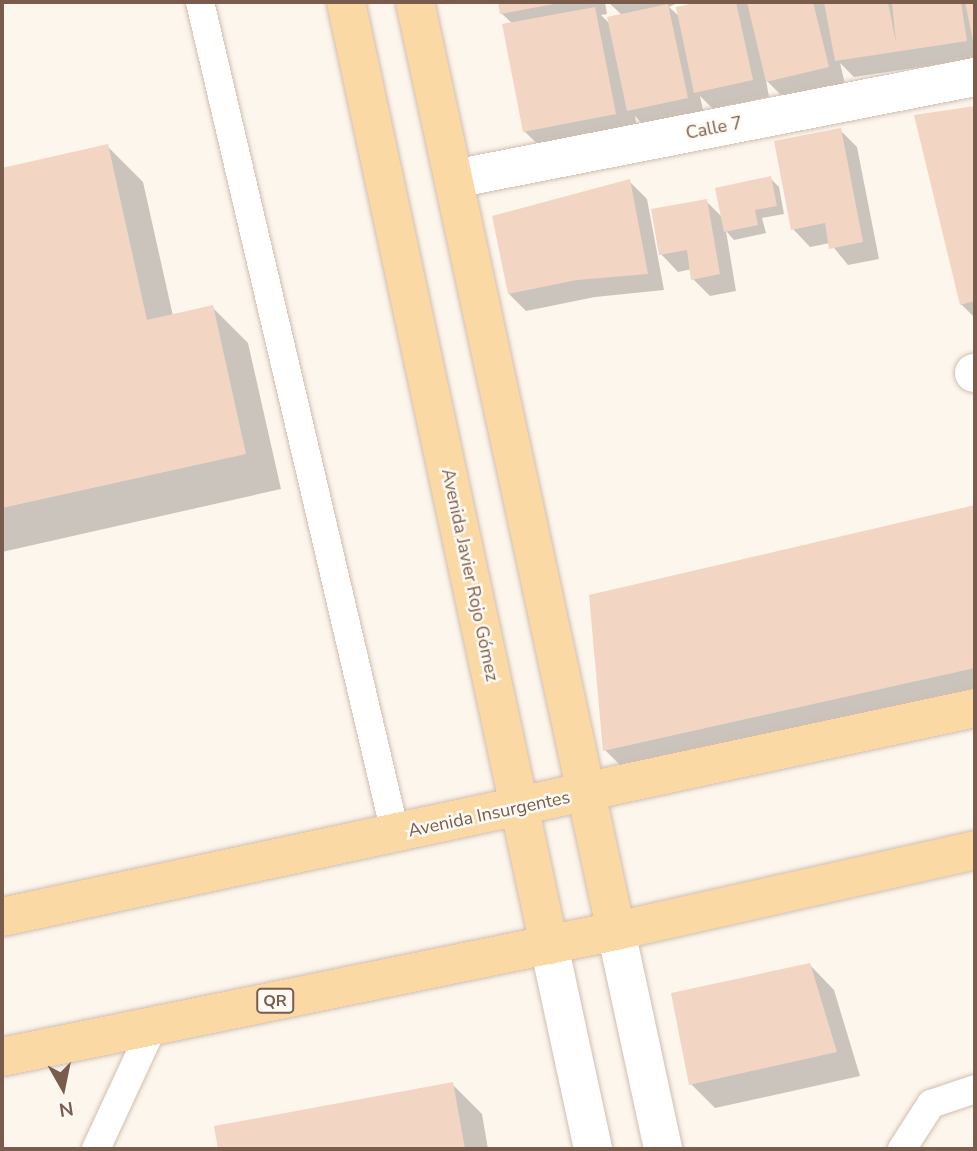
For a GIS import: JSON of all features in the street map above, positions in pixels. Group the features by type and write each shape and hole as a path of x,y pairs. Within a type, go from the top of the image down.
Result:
{"main road":[{"name":"Avenida Javier Rojo Gómez","path":"346,2 549,945"},
{"path":"415,2 616,931"},
{"name":"Avenida Insurgentes","path":"2,917 975,708"},
{"name":"QR","path":"2,1057 616,931 975,850"}],"street":[{"name":"Calle 7","path":"454,179 975,77"},
{"path":"616,931 663,1149"},
{"name":"Avenida Javier Rojo Gómez","path":"549,945 593,1149"}],"lane":[{"path":"200,2 395,833"},
{"path":"96,1149 153,1026"},
{"path":"902,1149 931,1104 975,1089"}],"building":[{"path":"498,2 559,2 560,3 500,14"},
{"path":"699,2 736,2 753,80 694,93 676,7"},
{"path":"747,2 813,2 829,67 766,82"},
{"path":"824,2 888,2 896,43 892,2 961,2 967,41 835,61"},
{"path":"965,2 975,2 975,41 973,41"},
{"path":"668,4 688,98 627,111 607,17"},
{"path":"595,7 616,114 523,132 502,24"},
{"path":"975,106 975,301 960,305 914,115"},
{"path":"841,128 863,242 829,249 825,223 791,230 774,141"},
{"path":"108,144 147,320 213,305 246,454 2,508 2,168"},
{"path":"771,176 777,206 755,210 758,225 724,232 715,188"},
{"path":"630,179 648,274 577,280 508,294 492,216"},
{"path":"707,199 720,274 691,280 687,250 659,255 651,209"},
{"path":"975,505 975,668 603,751 589,595"},
{"path":"810,963 837,1052 689,1085 671,993"},
{"path":"453,1082 465,1149 218,1149 214,1126"}]}
